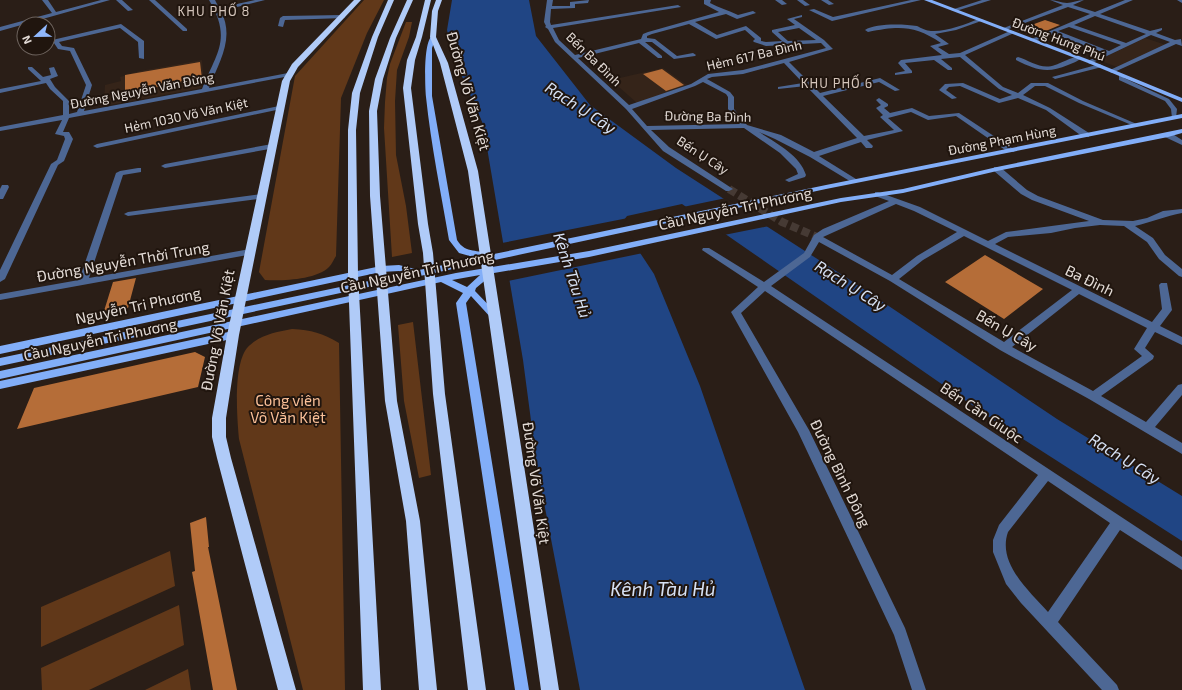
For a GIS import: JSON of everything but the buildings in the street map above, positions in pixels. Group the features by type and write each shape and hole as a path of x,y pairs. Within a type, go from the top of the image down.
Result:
{"highway":[{"name":"Đường Võ Văn Kiệt","path":"287,690 224,458 219,437 219,418 233,335 279,108 288,75 358,0"},
{"path":"372,690 353,275 351,153 354,101 375,37 390,0"},
{"path":"410,0 384,61 373,111 375,196 387,362 392,402 413,521 428,690"},
{"path":"428,0 419,37 411,60 408,88 411,128 428,253 439,394 478,690"},
{"path":"432,0 435,11"},
{"name":"Đường Võ Văn Kiệt","path":"439,0 435,11 433,37 446,70 473,172 535,599 550,690"}],"main road":[{"name":"Đường Hưng Phú","path":"927,0 1090,62 1182,100"},
{"path":"433,37 429,48 429,96 453,240 457,247 465,252 490,257"},
{"name":"Đường Phạm Hùng","path":"826,186 1178,117"},
{"name":"Đường Phạm Hùng","path":"841,200 903,191 997,169 1182,131"},
{"name":"Cầu Nguyễn Tri Phương","path":"0,362 826,186"},
{"name":"Cầu Nguyễn Tri Phương","path":"0,375 493,269 589,254 841,200"},
{"name":"Nguyễn Tri Phương","path":"0,350 381,269 405,269 430,275 474,294 495,317"},
{"path":"493,269 473,286 462,303 522,690"},
{"path":"184,345 190,309"},
{"path":"0,385 233,335"}],"street":[{"path":"45,0 55,14"},
{"path":"49,16 107,0"},
{"path":"119,0 130,10"},
{"path":"152,0 185,30"},
{"path":"205,90 218,58 225,33 218,10 212,0"},
{"path":"218,10 262,0"},
{"name":"Bến Ba Đình","path":"550,0 547,22 548,27 557,40 628,108 644,128"},
{"path":"548,8 573,7 572,3 586,2 586,0"},
{"path":"707,0 709,1 706,3 724,13"},
{"path":"778,0 784,4"},
{"path":"800,0 807,5"},
{"path":"824,0 831,4"},
{"path":"812,10 832,20 918,0"},
{"path":"954,10 988,0"},
{"path":"1053,0 1179,42"},
{"path":"1004,29 1082,0"},
{"path":"1032,40 1130,0"},
{"path":"548,27 678,7"},
{"path":"642,40 645,35 650,33 727,12 737,17 752,13"},
{"name":"Hẻm 617 Ba Đình","path":"628,108 693,85 710,75 743,72 830,49 822,41 790,19 800,16"},
{"path":"281,26 283,18 342,17"},
{"path":"930,33 954,29 980,20"},
{"path":"690,22 716,37 746,28 759,39 756,40 766,44 822,41"},
{"path":"868,30 893,25 921,28 946,44 933,46 947,56"},
{"path":"1070,25 1126,45"},
{"path":"0,29 16,26"},
{"path":"80,114 88,93 89,85 72,49 60,48 56,42 121,26 141,41 142,58"},
{"path":"787,43 774,31 800,26"},
{"path":"1090,62 1160,29"},
{"path":"898,74 910,72 901,63 903,61 961,55 1012,32"},
{"path":"1054,32 1110,53"},
{"path":"1112,71 1179,42 1182,38"},
{"path":"642,40 660,57"},
{"path":"575,57 642,40 653,40 676,58 693,55"},
{"path":"961,55 1001,88 1048,109 1086,135"},
{"path":"935,57 950,69"},
{"path":"1018,59 1037,69 1053,69 1079,58"},
{"path":"785,61 869,146"},
{"path":"1055,77 1100,66"},
{"path":"30,68 42,79 48,80"},
{"path":"0,91 48,80 55,76 52,68"},
{"name":"Đường Nguyễn Văn Đừng","path":"0,129 288,75"},
{"path":"1121,75 1121,79 1167,100 1172,105 1178,117"},
{"path":"0,279 54,164 60,161 69,139 66,134 59,134 66,117 66,101 52,88 48,80"},
{"path":"702,80 728,93 731,97 731,109 745,126 783,151 800,168 802,175 789,180"},
{"path":"818,94 880,80 897,90"},
{"path":"780,88 809,84"},
{"path":"954,98 942,90 948,85 961,84 998,100 1018,96 1033,84 1046,84 1081,102 1100,108 1136,125"},
{"path":"878,100 886,105 879,108 889,116"},
{"name":"Hẻm 1030 Võ Văn Kiệt","path":"97,146 279,108"},
{"path":"813,155 862,139 899,131 883,117 912,110 928,118 957,114 1012,150"},
{"name":"Đường Ba Đình","path":"644,128 745,126 778,137 813,155 853,181"},
{"name":"Bến Ụ Cây","path":"644,128 666,149 729,189"},
{"path":"1168,135 1182,143"},
{"path":"165,166 272,146"},
{"path":"997,169 1024,192 1035,198 1102,222"},
{"path":"83,282 120,173 138,170"},
{"path":"0,196 5,187"},
{"path":"878,194 917,209 986,244 1006,235 1102,222 1126,224 1141,223 1166,213 1182,211"},
{"path":"128,214 262,196"},
{"path":"764,286 806,255 814,245 817,237 826,231 896,201"},
{"path":"1126,224 1150,240 1162,257 1182,274"},
{"path":"893,279 920,258 964,232"},
{"name":"Bến Ụ Cây","path":"817,237 893,279 1004,347 1093,396 1182,449"},
{"name":"Ba Đình","path":"986,244 1182,341"},
{"name":"Bến Cần Giuộc","path":"706,250 764,286 1182,564"},
{"name":"Đường Nguyễn Thời Trung","path":"0,297 250,252"},
{"path":"1093,396 1149,356 1139,349 1167,310 1164,285"},
{"name":"Đường Bình Đông","path":"764,286 736,312 804,430 900,633 919,690"},
{"path":"1004,347 1078,290"},
{"path":"1148,428 1182,388"},
{"path":"1046,474 1003,529 999,540 999,552 1011,579 1049,623 1112,690"},
{"path":"1049,623 1118,522"}],"shaded area":[{"path":"1145,38 1166,45 1117,67 1099,60"},
{"path":"202,60 204,83 201,88 104,106 105,85 121,81 120,77 140,71"},
{"path":"663,68 687,85 637,103 611,80"}],"green space":[{"path":"364,0 384,0 367,33 341,98 336,256 329,267 316,275 289,280 265,280 259,272 295,76"},
{"path":"406,22 412,22 409,37 397,70 395,101 396,155 406,206 412,253 392,257 384,128 385,102 390,64"},
{"path":"413,322 431,475 419,478 404,401 398,325"},
{"name":"Công viên Võ Văn Kiệt","path":"292,329 317,333 339,343 345,690 303,690 239,439 237,392 243,356 247,348 262,337"},
{"path":"170,551 175,586 41,647 41,607"},
{"path":"179,605 184,645 89,690 42,690 41,668"},
{"path":"188,669 191,690 145,690"}],"water":[{"name":"Kênh Tàu Hủ","path":"452,0 529,0 536,36 590,105 676,168 850,280 1057,419 1182,496 1182,541 995,421 682,204 627,216 621,224 654,274 700,386 805,690 580,690 537,466 523,360 483,124 453,56 447,30"}],"pier":[{"path":"726,198 769,226 724,235 683,207"},
{"path":"628,218 623,224 643,253 508,281 502,243"}],"tunnel":[{"path":"729,189 782,222 817,237"}],"district":[{"name":"KHU PHỐ 8","path":"214,11"},
{"name":"KHU PHỐ 6","path":"837,83"}],"water label":[{"name":"Rạch Ụ Cây","path":"581,107"},
{"name":"Rạch Ụ Cây","path":"851,285"},
{"name":"Rạch Ụ Cây","path":"1125,458"}]}
